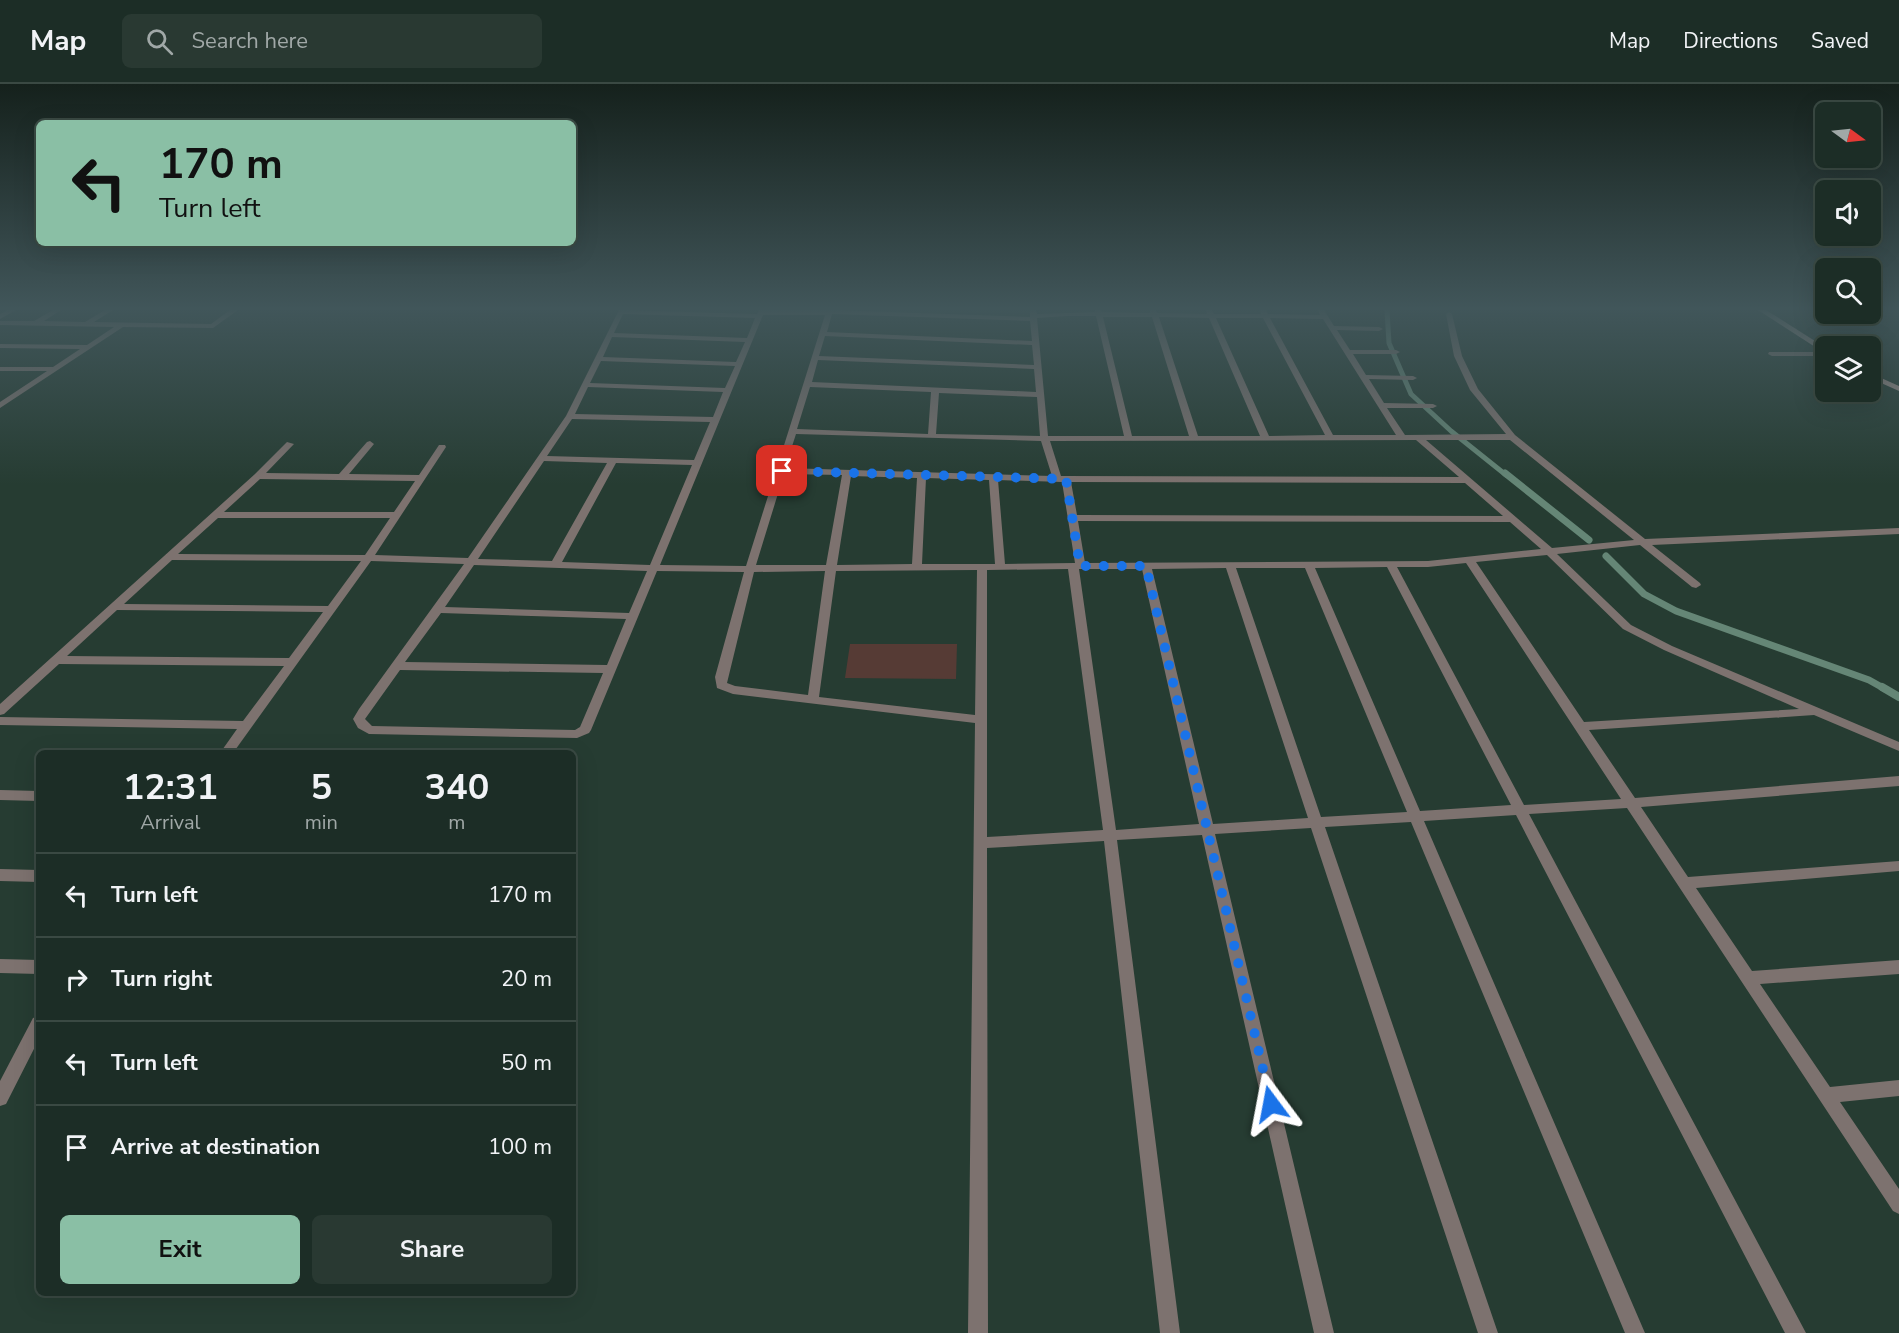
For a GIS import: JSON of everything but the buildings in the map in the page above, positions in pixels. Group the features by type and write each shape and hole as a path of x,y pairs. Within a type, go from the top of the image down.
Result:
{"main road":[{"path":"1881,380 1899,389"}],"street":[{"path":"592,368 570,416 438,610 359,719 362,725 369,730 577,734 585,730 738,368"},
{"path":"812,368 782,471 750,568 720,681 721,685 733,690 981,720"},
{"path":"1038,368 1044,437 1061,479 1072,518 1170,1333"},
{"path":"1112,368 1128,437"},
{"path":"1172,368 1194,437"},
{"path":"1235,368 1265,437"},
{"path":"1293,368 1330,437"},
{"path":"1357,368 1402,436"},
{"path":"1464,368 1474,390 1512,436 1696,585"},
{"path":"0,369 54,369"},
{"path":"0,405 54,369"},
{"path":"1363,377 1413,378"},
{"path":"807,384 1040,395"},
{"path":"584,385 729,390"},
{"path":"932,436 935,390"},
{"path":"0,393 17,393"},
{"path":"1382,405 1433,406"},
{"path":"570,416 716,420"},
{"path":"794,431 1044,437 1512,436"},
{"path":"1418,436 1551,553 1627,627 1641,636 1899,747"},
{"path":"0,711 216,515 290,444"},
{"path":"342,477 370,444"},
{"path":"228,750 368,558 442,447"},
{"path":"540,458 698,462"},
{"path":"556,564 613,460"},
{"path":"782,471 1061,479 1469,480"},
{"path":"813,700 831,568 847,474"},
{"path":"258,476 420,478"},
{"path":"917,567 922,476"},
{"path":"993,477 1000,567"},
{"path":"216,515 396,515"},
{"path":"1072,518 1513,519"},
{"path":"168,557 368,558 750,568 1390,564 1470,561 1643,542 1899,531"},
{"path":"1470,561 1899,1204"},
{"path":"1308,564 1635,1333"},
{"path":"1390,564 1796,1333"},
{"path":"1230,565 1488,1333"},
{"path":"1146,566 1324,1333"},
{"path":"978,1333 982,567"},
{"path":"114,607 331,609"},
{"path":"438,610 633,616"},
{"path":"54,660 292,662"},
{"path":"397,666 610,669"},
{"path":"1580,726 1816,712"},
{"path":"0,721 247,725"},
{"path":"981,843 1631,803 1899,781"},
{"path":"0,795 36,795"},
{"path":"1685,883 1899,866"},
{"path":"0,875 36,876"},
{"path":"0,966 36,967"},
{"path":"1748,978 1899,967"},
{"path":"0,1098 6,1074 36,1028"},
{"path":"1826,1095 1899,1088"}],"shaded area":[{"path":"850,644 957,644 956,679 845,678"}],"waterway":[{"path":"1400,368 1411,394 1451,431 1506,475"},
{"path":"1505,473 1589,540"},
{"path":"1606,556 1644,594 1676,611 1869,680 1885,689"},
{"path":"1882,687 1899,697"}],"route":[{"path":"782,471 1066,479 1080,566 1146,566 1271,1104"}]}
